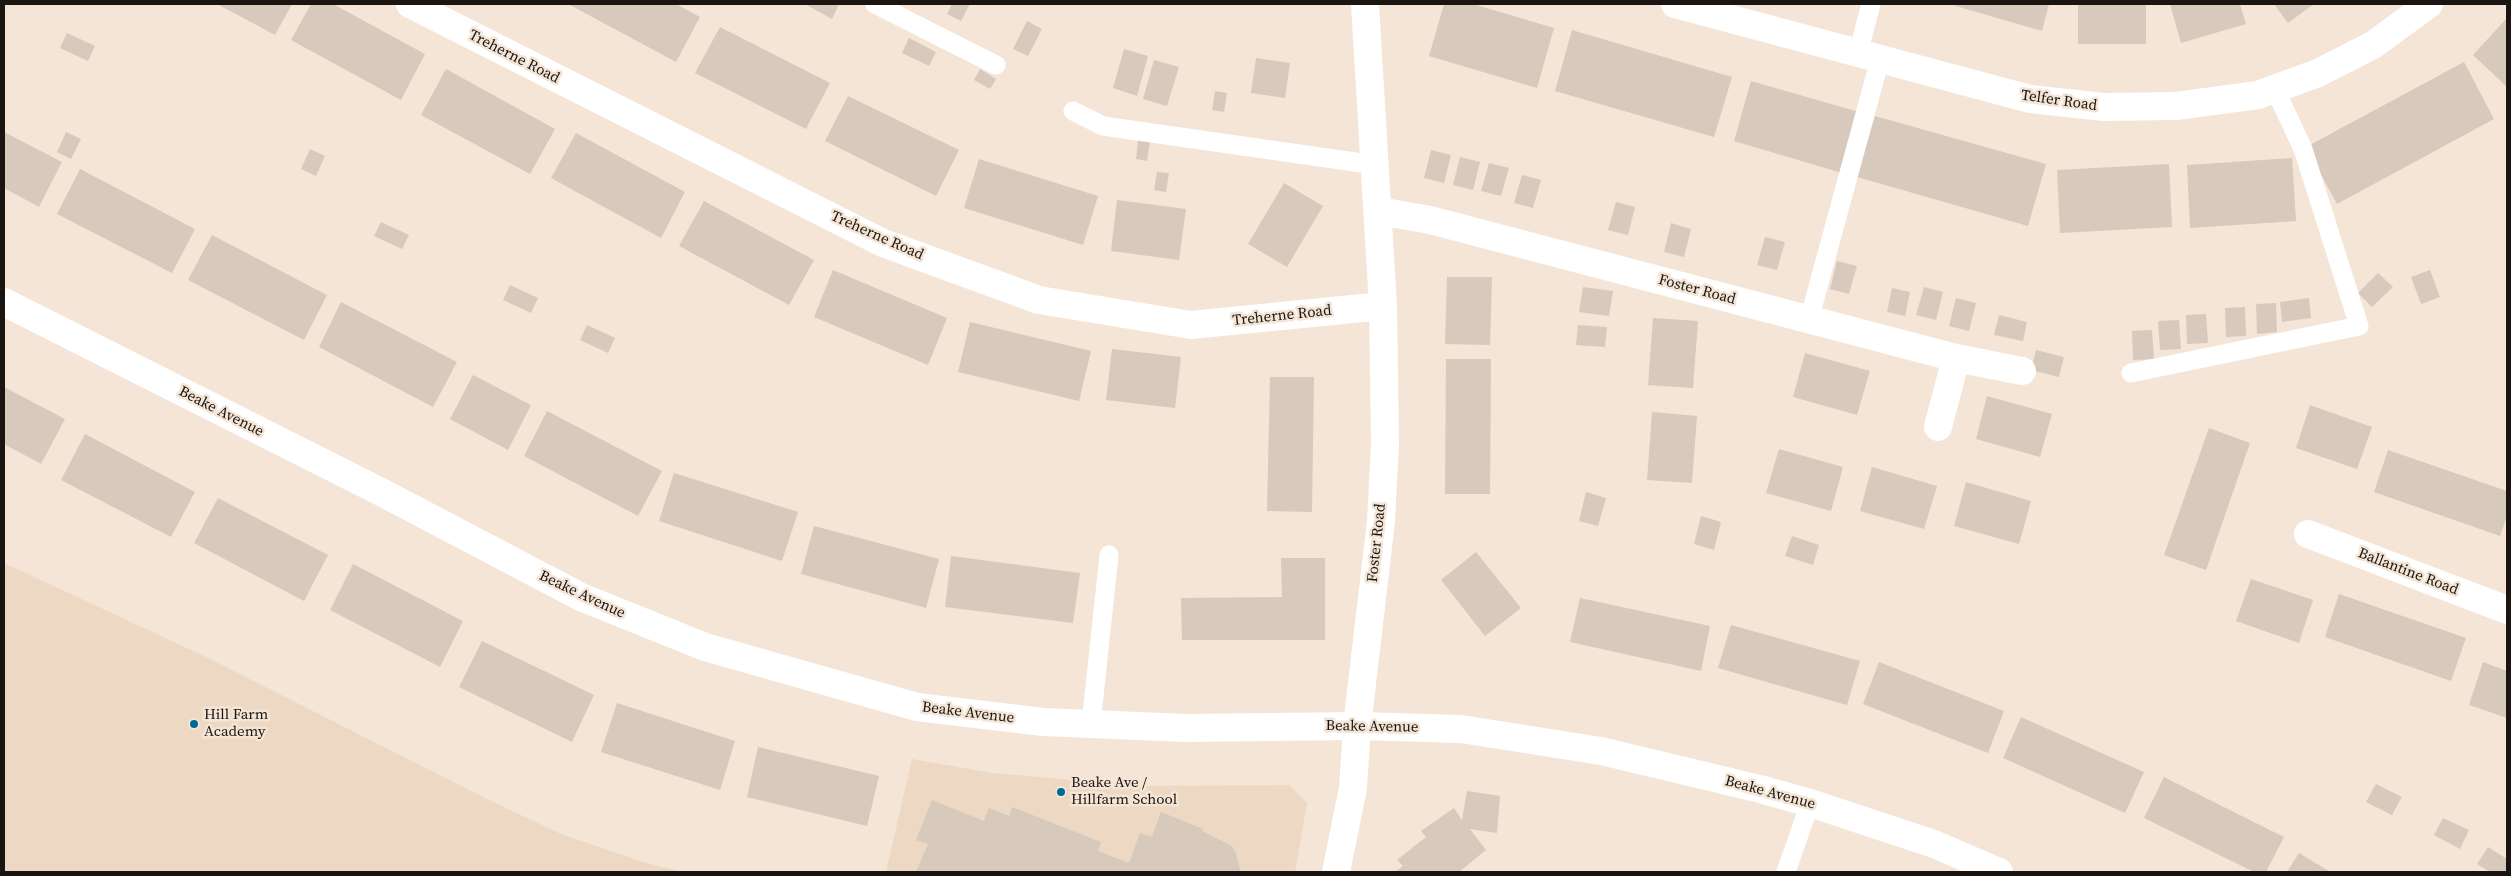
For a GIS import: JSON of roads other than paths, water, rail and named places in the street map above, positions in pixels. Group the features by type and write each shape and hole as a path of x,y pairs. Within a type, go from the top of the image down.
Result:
{"street":[{"name":"Treherne Road","path":"410,4 883,243 1039,300 1191,325 1383,306"},
{"name":"Foster Road","path":"1336,872 1353,788 1381,511 1385,443 1383,306 1379,211 1365,4"},
{"name":"Telfer Road","path":"1676,4 2030,99 2104,107 2176,106 2258,95 2318,73 2373,45 2429,4"},
{"name":"Foster Road","path":"1379,211 1430,220 1956,358 2022,371"},
{"name":"Beake Avenue","path":"4,302 383,493 581,597 705,648 917,707 1043,722 1184,728 1358,726 1461,729 1601,751 1760,789 1810,804 1934,844 1999,872"},
{"path":"1938,427 1956,358"},
{"name":"Ballantine Road","path":"2308,534 2507,610"}],"lane":[{"path":"875,4 996,65"},
{"path":"1808,320 1869,56 1872,4"},
{"path":"2131,373 2360,326 2303,149 2275,89"},
{"path":"1073,111 1103,126 1376,165"},
{"path":"1091,724 1109,555"},
{"path":"1786,872 1810,804"}],"place":[{"name":"Hill Farm Academy","path":"194,724"},
{"name":"Beake Ave / Hillfarm School","path":"1061,792"}]}
